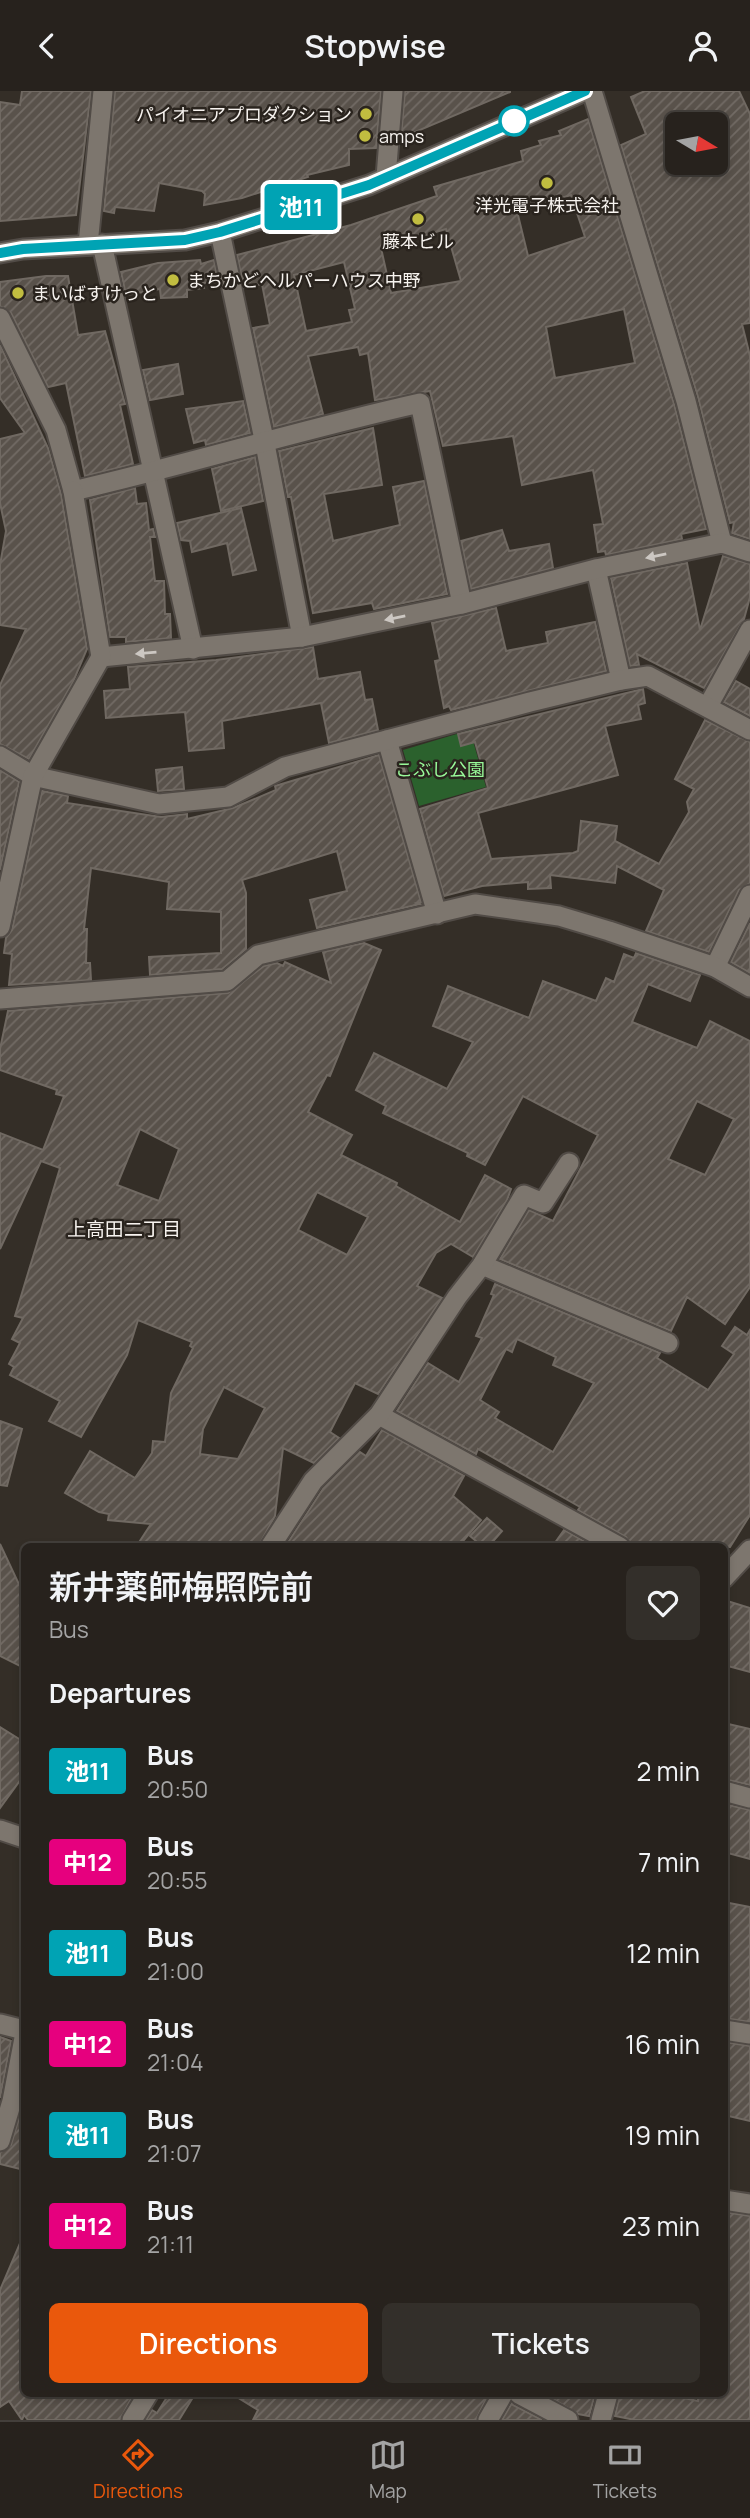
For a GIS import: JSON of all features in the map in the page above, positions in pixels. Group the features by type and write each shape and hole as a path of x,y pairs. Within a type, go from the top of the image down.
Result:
{"street":[{"path":"103,91 95,245 154,473 193,649"},
{"path":"386,177 393,91"},
{"path":"0,253 185,240 220,232 386,177 585,91"},
{"path":"592,91 686,401 722,543"},
{"path":"220,232 302,637"},
{"path":"0,319 56,430 73,491 101,657 33,776 0,927"},
{"path":"73,491 265,444 321,425 420,403 462,604"},
{"path":"101,657 302,637 462,604 596,569 722,543 750,552"},
{"path":"596,569 621,680"},
{"path":"708,706 750,630"},
{"path":"0,755 33,776 159,804 228,797 285,767 621,680 648,676 750,730"},
{"path":"387,740 436,914"},
{"path":"715,967 749,899"},
{"path":"0,999 227,981 258,955 475,904 559,916 715,967 750,987"},
{"path":"273,1543 313,1481 379,1415 457,1297 482,1265 524,1195 543,1203 569,1163"},
{"path":"482,1265 668,1343"},
{"path":"379,1415 613,1543"},
{"path":"728,1573 750,1550"},
{"path":"728,1792 750,1798"},
{"path":"0,1830 21,1837"},
{"path":"0,2024 21,2028"},
{"path":"728,2031 750,2034"},
{"path":"0,2141 12,2101 21,2054"},
{"path":"728,2201 750,2204"},
{"path":"132,2420 146,2397"},
{"path":"488,2420 501,2397"},
{"path":"525,2397 568,2420"},
{"path":"601,2420 607,2397"}],"green space":[{"name":"こぶし公園","path":"470,730 486,787 419,806 403,750"}],"building":[{"path":"22,91 91,91 76,215 0,221 0,102 20,105"},
{"path":"115,91 381,91 376,148 349,149 349,165 307,175 308,177 242,198 204,205 205,194 202,191 159,183 154,211 115,207 114,213 104,211"},
{"path":"405,91 510,91 510,92 401,138"},
{"path":"645,91 739,91 750,114 750,323 742,324 750,356 750,539 732,533 734,522 730,523 698,397 621,145 646,134 631,97"},
{"path":"588,119 674,404 706,529 681,534 682,539 606,555 605,551 598,552 594,525 603,524 593,470 522,485 513,436 443,446 430,391 375,400 368,353 360,355 358,347 308,356 323,414 274,427 253,328 270,325 262,284 244,288 237,255 351,225 437,196 434,187 523,161 521,151 541,145 539,141 561,135 559,131","holes":["571,195 585,237 528,256 517,211","446,229 461,281 391,293 381,248","344,262 355,309 349,310 352,322 306,331 294,275","624,309 635,363 555,378 546,327"]},
{"path":"200,260 201,264 214,260 218,282 203,283 204,288 187,290 187,297 161,298 160,289 126,295 121,272 158,263"},
{"path":"68,276 78,335 105,331 125,404 120,405 133,464 85,476 66,383 48,387 11,313 0,306 0,282"},
{"path":"0,345 48,448 61,494 87,649 73,682 29,759 0,744 0,685 26,629 0,625 0,565 6,531 0,503 0,439 25,433 0,398"},
{"path":"178,364 183,394 150,400 143,370"},
{"path":"243,401 250,433 206,445 205,440 194,443 186,409"},
{"path":"373,428 382,485 324,494 333,541 400,525 393,487 424,481 447,594 374,609 372,603 313,613 291,497 288,497 279,451"},
{"path":"255,457 263,501 221,511 212,469"},
{"path":"135,488 137,504 146,503 149,530 153,529 155,537 150,537 155,581 164,581 165,614 170,614 171,638 126,642 126,637 110,637 90,500"},
{"path":"241,508 256,570 233,575 227,543 192,552 190,541 181,540 177,523"},
{"path":"502,530 509,551 549,544 553,568 471,589 461,541"},
{"path":"723,556 750,564 750,597 744,619 704,688 637,654 639,665 630,666 611,578 687,563 700,630"},
{"path":"496,608 506,651 548,643 546,632 595,622 606,671 451,710 449,706 444,708 435,661 440,660 432,623"},
{"path":"313,647 318,679 360,672 365,700 372,699 378,730 329,743 321,703 222,721 224,748 189,751 185,712 106,718 104,691 130,689 128,667 216,660"},
{"path":"736,681 750,689 750,716 724,702"},
{"path":"643,689 645,703 638,705 641,719 605,726 618,775 478,813 491,859 578,851 581,821 617,826 615,841 659,864 689,812 687,802 694,789 675,779 705,720 750,742 750,883 739,890 709,952 646,931 664,890 617,866 615,883 550,875 551,888 528,889 528,882 482,886 444,896 420,809 488,788 475,742 461,746 458,734"},
{"path":"379,755 421,902 417,903 420,904 317,928 310,900 347,891 337,851 242,880 246,893 246,949 222,969 150,975 149,957 221,953 221,912 167,909 169,882 91,868 84,929 87,929 86,963 90,963 91,980 9,985 12,954 4,953 6,938 12,930 42,791 68,796 67,803 161,817 187,814 187,819 233,808 276,790 275,786"},
{"path":"182,767 184,789 158,791 156,770"},
{"path":"0,770 19,782 0,870"},
{"path":"750,923 750,973 731,962"},
{"path":"364,943 381,950 330,1076 327,1075 308,1112 352,1135 341,1155 397,1183 396,1186 460,1222 485,1175 511,1189 473,1257 451,1244 436,1253 417,1286 442,1298 378,1394 355,1383 330,1432 339,1438 314,1463 283,1448 275,1516 260,1543 139,1543 151,1524 108,1520 109,1514 99,1512 65,1493 90,1451 135,1478 152,1453 153,1441 165,1442 171,1393 193,1348 190,1346 192,1342 138,1320 127,1355 81,1437 49,1421 60,1401 10,1375 14,1367 9,1364 20,1343 12,1339 23,1318 15,1316 60,1168 41,1161 0,1249 0,1133 43,1150 64,1096 56,1094 57,1090 0,1070 0,1049 8,1011 228,993 264,966 277,963 283,966 285,962 331,983 323,952","holes":["140,1129 179,1149 159,1201 117,1185","317,1192 368,1217 347,1255 298,1230","224,1387 265,1408 238,1459 200,1454 203,1429"]},
{"path":"636,953 700,975 690,1001 648,984 632,1022 697,1048 710,1021 750,1041 750,1287 725,1324 687,1297 671,1331 500,1259 529,1210 553,1221 598,1135 523,1096 485,1165 467,1156 468,1153 383,1113 386,1106 356,1090 374,1053 447,1089 473,1042 433,1026 448,986 529,1018 543,981 596,1001 606,978 614,982 624,954 634,958","holes":["697,1101 734,1119 705,1175 668,1159"]},
{"path":"495,1284 660,1353 657,1358 708,1390 734,1354 722,1346 735,1327 747,1335 750,1330 750,1515 730,1547 728,1543 630,1543 626,1537 578,1510 580,1507 478,1449 476,1454 397,1411 428,1363 459,1382 482,1338 476,1336 494,1295 491,1294","holes":["517,1339 556,1357 553,1365 594,1383 553,1452 495,1418 499,1412 480,1400 506,1349 512,1352"]},
{"path":"0,1421 22,1429 7,1486 0,1485"},
{"path":"382,1430 464,1476 453,1496 481,1520 461,1543 288,1543 323,1489 360,1452 366,1456"},
{"path":"487,1518 502,1531 492,1543 478,1543 470,1536"},
{"path":"564,1530 587,1543 555,1543"},
{"path":"0,1544 21,1589 21,1666 0,1656"},
{"path":"728,1601 750,1608 750,1672 728,1666"},
{"path":"728,1724 750,1729 750,1785 728,1780"},
{"path":"0,1727 21,1740 21,1779 0,1808"},
{"path":"728,1805 750,1810 750,1859 728,1853"},
{"path":"728,1903 750,1907 750,2022 728,2019"},
{"path":"0,2037 11,2041 0,2098"},
{"path":"728,2043 750,2046 750,2121 728,2116"},
{"path":"21,2111 21,2169 0,2164 0,2153 11,2145"},
{"path":"728,2213 750,2216 750,2420 635,2420 615,2416 619,2397 679,2397 698,2401 699,2397 728,2397"},
{"path":"21,2241 21,2397 132,2397 120,2420 28,2420 24,2415 22,2420 9,2401 0,2407 0,2290"},
{"path":"167,2397 193,2397 179,2420 146,2420 152,2410 157,2413"},
{"path":"237,2397 487,2397 476,2420 253,2420 258,2410"},
{"path":"550,2397 594,2397 589,2416 578,2414"},
{"path":"512,2403 513,2405 542,2420 502,2420"}],"bus line":[{"name":"池11","path":"0,253 23,249 185,240 220,232 369,185 585,91"}],"place":[{"name":"パイオニアプロダクション","path":"366,114"},
{"name":"amps","path":"365,136"},
{"name":"洋光電子株式会社","path":"547,183"},
{"name":"藤本ビル","path":"418,219"},
{"name":"まちかどヘルパーハウス中野","path":"173,280"},
{"name":"まいばすけっと","path":"18,293"}],"district":[{"name":"上高田二丁目","path":"124,1229"}]}
